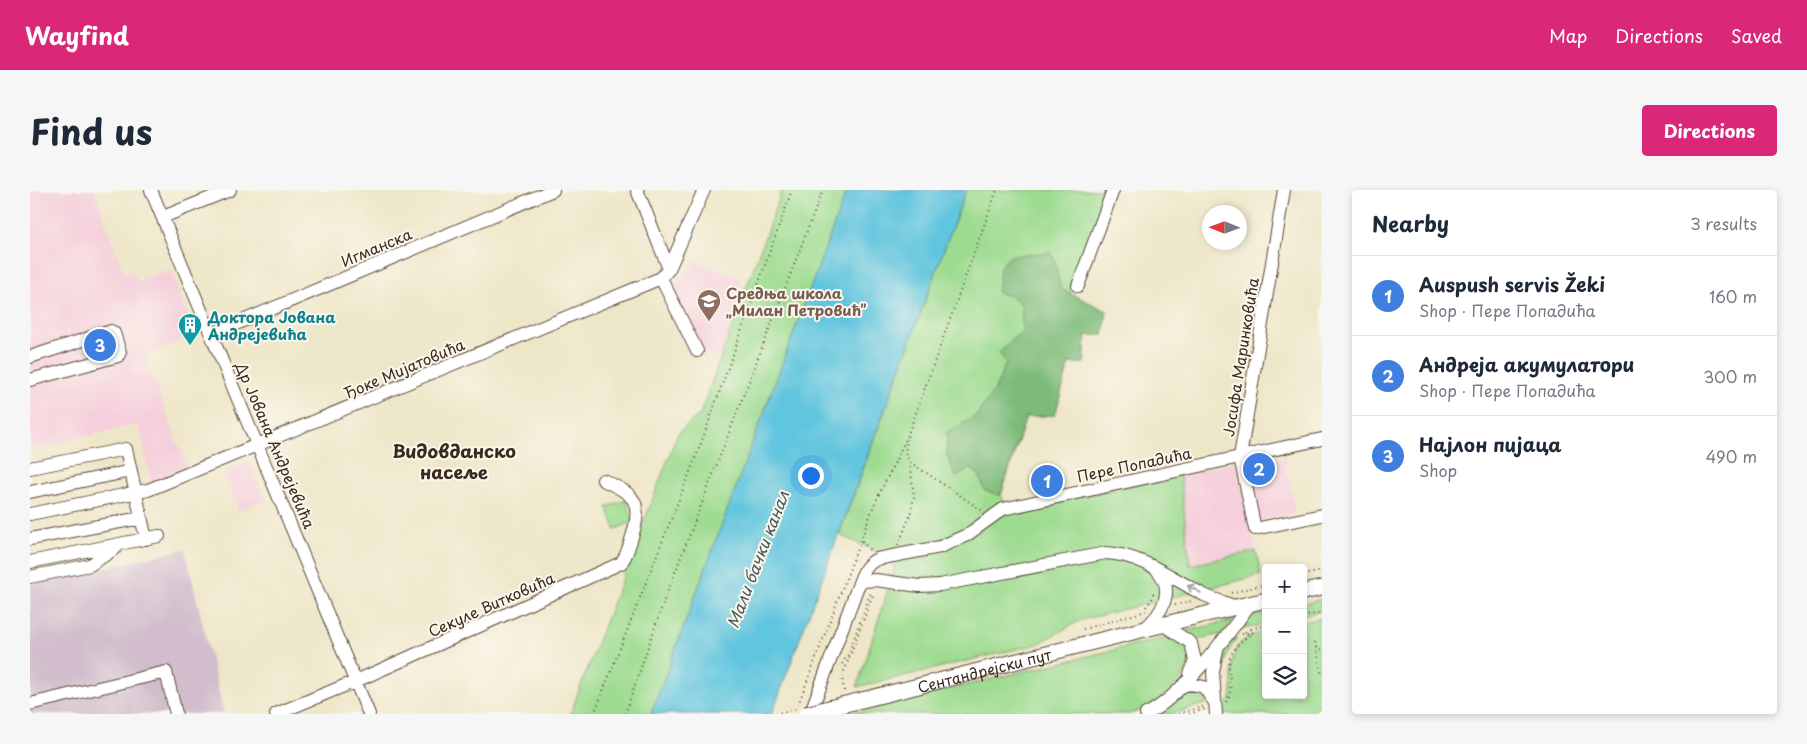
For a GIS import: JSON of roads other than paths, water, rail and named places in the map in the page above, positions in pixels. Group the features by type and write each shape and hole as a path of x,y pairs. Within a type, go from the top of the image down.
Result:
{"main road":[{"path":"1307,591 1322,588"},
{"name":"Сентандрејски пут","path":"806,714 1010,665 1162,624 1262,601"}],"street":[{"name":"Др Јована Андрејевића","path":"151,190 369,714"},
{"path":"163,218 230,190"},
{"name":"Игманска","path":"212,334 553,190"},
{"path":"637,190 665,273 697,351"},
{"path":"665,273 704,190"},
{"path":"1078,286 1113,190"},
{"name":"Јосифа Маринковића","path":"1284,190 1240,457 1255,529 1322,515"},
{"name":"Ђоке Мијатовића","path":"30,514 142,491 259,446 665,273"},
{"path":"30,357 111,331 114,333 120,352 118,356 30,380"},
{"path":"1244,430 1249,443 1259,453"},
{"name":"Пере Попадића","path":"810,714 858,586 869,564 896,554 940,546 967,535 1003,509 1322,440"},
{"path":"30,468 126,449 131,472 142,491 141,518 146,539"},
{"path":"30,492 131,472"},
{"name":"Секуле Витковића","path":"276,714 356,681 621,563 627,552 636,523 637,507 631,495 625,490 603,480"},
{"path":"30,539 141,518"},
{"path":"30,562 160,536"},
{"path":"30,577 90,565 123,544"},
{"path":"858,586 863,581 876,580 912,585 940,585 1106,553 1128,556 1153,567 1210,598 1244,606 1220,643 1190,677 1164,704 1146,714"},
{"path":"1144,629 1157,615 1166,594 1162,576 1153,567"},
{"path":"1162,624 1191,642 1195,661 1190,677 1191,684 1204,687 1214,707"},
{"path":"1214,707 1214,664 1220,643"},
{"path":"30,704 166,672 176,714"}],"water":[{"name":"Мали бачки канал","path":"847,190 966,190 772,714 651,714"}],"place":[{"name":"Средња школа „Милан Петровић”","path":"709,322"},
{"name":"Најлон пијаца","path":"100,345"},
{"name":"Доктора Јована Андрејевића","path":"190,346"},
{"name":"Андреја акумулатори","path":"1259,469"},
{"name":"Auspush servis Žeki","path":"1047,481"}],"district":[{"name":"Видовданско насеље","path":"454,460"}]}
